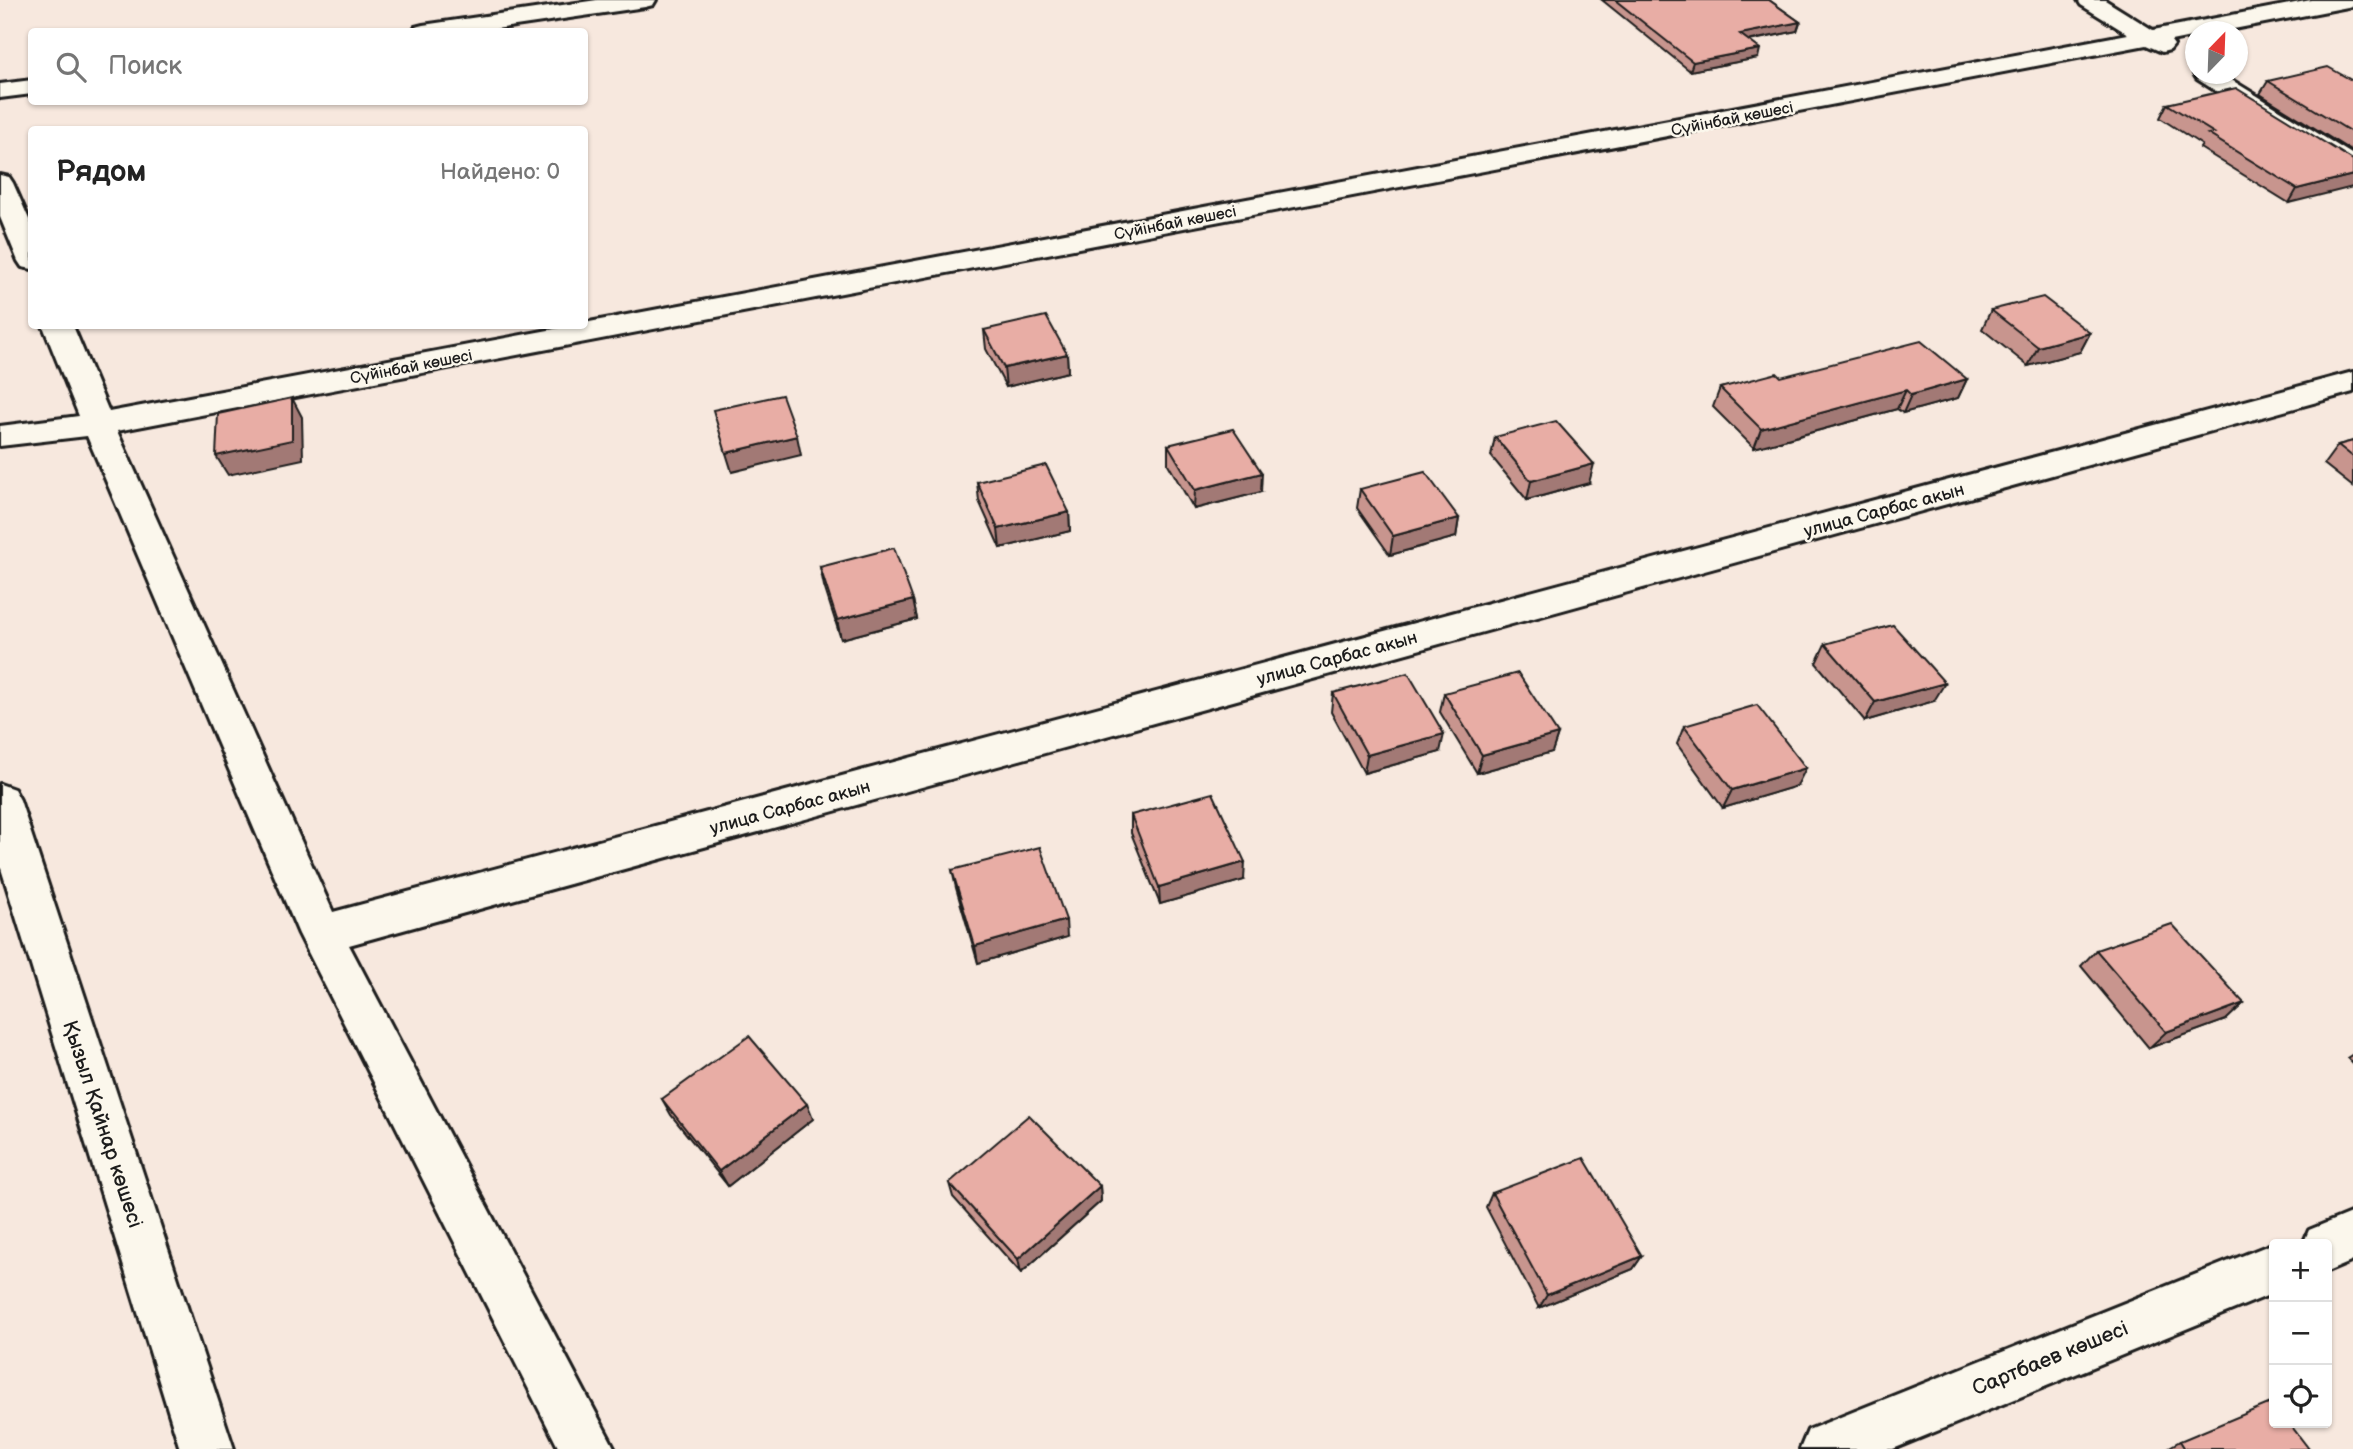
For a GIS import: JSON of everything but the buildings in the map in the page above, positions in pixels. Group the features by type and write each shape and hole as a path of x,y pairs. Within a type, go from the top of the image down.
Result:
{"street":[{"path":"451,28 645,0"},
{"path":"2089,0 2185,60"},
{"name":"Сүйінбай көшесі","path":"0,436 97,424 2348,0"},
{"path":"2222,84 2353,166"},
{"path":"0,91 28,88"},
{"path":"0,183 28,251"},
{"path":"59,329 97,424 321,934 588,1449"},
{"name":"улица Сарбас акын","path":"321,934 2353,382"},
{"name":"Қызыл Қайнар көшесі","path":"0,800 207,1449"},
{"path":"2332,1245 2353,1236"},
{"name":"Сартбаев көшесі","path":"1826,1449 2269,1270"}]}
